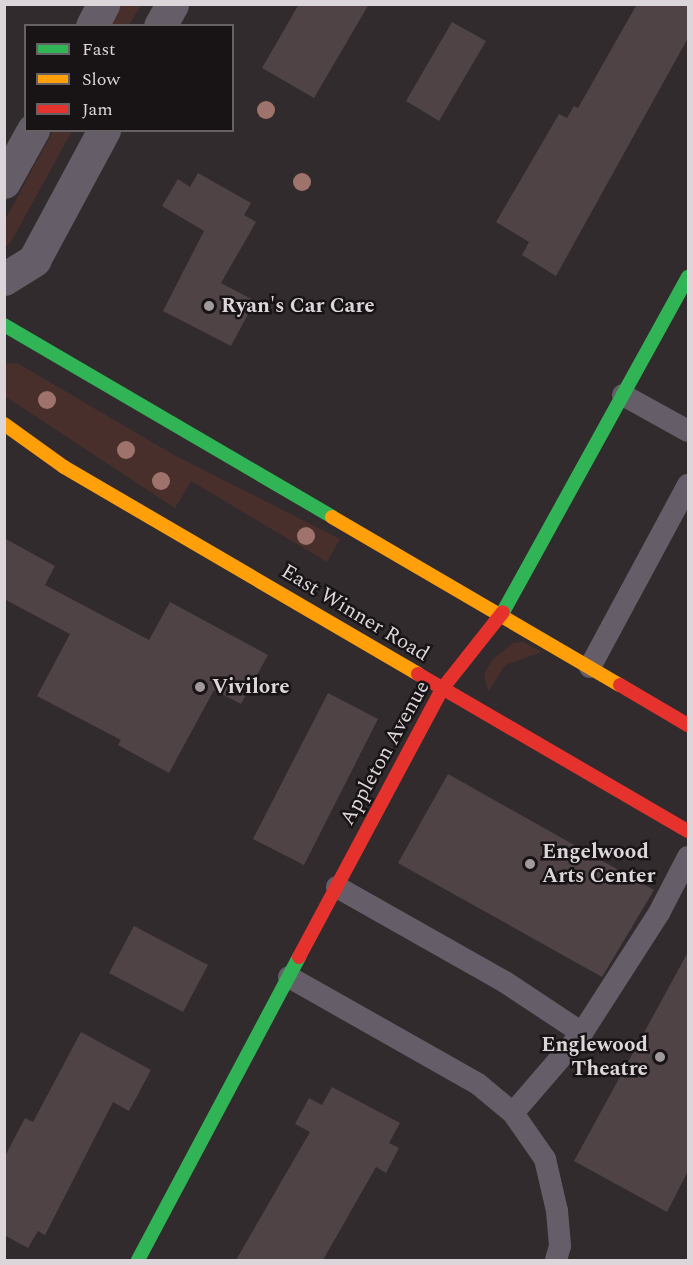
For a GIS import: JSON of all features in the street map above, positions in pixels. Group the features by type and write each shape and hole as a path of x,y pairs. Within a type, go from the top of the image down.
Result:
{"street":[{"path":"93,24 103,4"},
{"path":"161,24 172,4"},
{"path":"4,182 32,132"},
{"path":"4,279 34,260 103,132"},
{"name":"Appleton Avenue","path":"138,1260 442,689 501,615 688,277"},
{"path":"4,326 688,724"},
{"name":"East Winner Road","path":"4,424 64,466 688,831"}],"lane":[{"path":"623,396 688,431"},
{"path":"590,667 688,485"},
{"path":"513,1113 582,1033 658,913 688,857"},
{"path":"337,887 505,982 582,1033"},
{"path":"289,977 478,1084 513,1113 545,1159 557,1211 560,1246 556,1260"}],"shaded area":[{"path":"121,5 141,5 130,24 111,24"},
{"path":"52,132 71,132 11,242 5,247 5,220"},
{"path":"17,363 174,455 340,539 327,562 191,481 175,508 6,397 5,364"},
{"path":"523,642 542,652 505,665 488,692 484,674 493,659 513,643"}],"building":[{"path":"299,4 369,4 314,98 262,68"},
{"path":"637,4 688,4 688,38 556,276 522,255 529,242 496,222 559,114 567,118 574,106 578,108"},
{"path":"452,22 486,41 439,121 406,101"},
{"path":"198,173 251,203 244,215 256,222 221,283 255,301 231,346 163,311 204,231 162,206 178,179 190,187"},
{"path":"4,538 55,566 45,585 149,640 170,602 268,655 241,704 214,690 169,773 118,745 121,740 37,696 70,634 4,599"},
{"path":"328,693 378,719 304,865 253,839"},
{"path":"448,774 654,890 602,977 398,863"},
{"path":"134,926 208,965 183,1012 109,973"},
{"name":"Englewood Theatre","path":"688,952 688,1171 667,1212 574,1161"},
{"path":"81,1032 151,1070 129,1111 113,1102 45,1235 38,1231 28,1248 4,1235 4,1158 25,1118 33,1122"},
{"path":"332,1087 400,1123 389,1143 399,1148 386,1173 376,1167 323,1260 236,1260 310,1132 295,1124 309,1098 322,1105"}],"traffic: fast":[{"path":"503,612 688,277"},
{"path":"4,325 332,517"},
{"path":"138,1260 299,957"}],"traffic: slow":[{"path":"4,424 64,467 418,674"},
{"path":"332,517 620,685"}],"traffic: jam":[{"path":"299,957 442,689 503,612"},
{"path":"418,674 688,831"},
{"path":"620,685 688,725"}],"place":[{"name":"Ryan's Car Care","path":"209,306"},
{"name":"Vivilore","path":"200,687"},
{"name":"Engelwood Arts Center","path":"530,864"},
{"name":"Englewood Theatre","path":"660,1057"}]}
